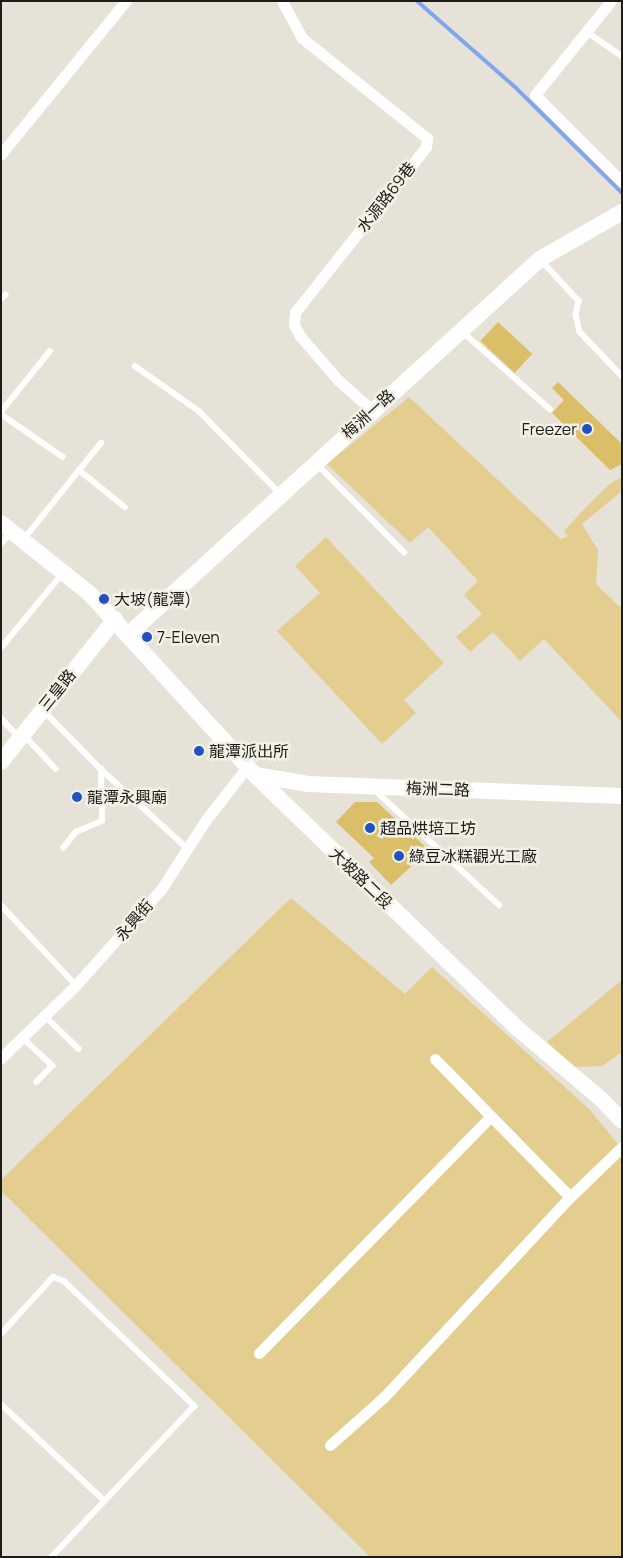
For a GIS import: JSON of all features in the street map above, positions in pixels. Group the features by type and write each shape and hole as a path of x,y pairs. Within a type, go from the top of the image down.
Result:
{"street":[{"path":"1,154 126,1"},
{"name":"水源路69巷","path":"282,1 302,38 427,138 426,147 295,312 294,325 300,336 338,380 372,410"},
{"path":"610,1 535,95 622,182"},
{"name":"梅洲一路","path":"129,634 315,462 540,259 622,212"},
{"name":"大坡路二段","path":"12,531 64,571 115,619 251,771 517,1028 601,1099 622,1122"},
{"name":"三皇路","path":"1,762 42,708 115,619"},
{"name":"梅洲二路","path":"251,771 308,784 622,796"},
{"name":"永興街","path":"2,1055 76,985 156,895 189,850 205,822 251,771"},
{"path":"435,1059 570,1197"},
{"path":"259,1353 490,1117"},
{"path":"330,1445 384,1397 570,1197 622,1147"}],"lane":[{"path":"587,32 622,56"},
{"path":"540,259 579,301 576,315 580,332 622,376"},
{"path":"460,330 550,409"},
{"path":"50,351 1,413 63,457"},
{"path":"136,366 199,411 281,494"},
{"path":"1,544 12,531 79,470 101,443"},
{"path":"315,462 404,552"},
{"path":"79,470 125,508"},
{"path":"1,648 64,571"},
{"path":"42,708 101,769 189,850"},
{"path":"1,718 56,769"},
{"path":"63,848 76,832 102,821 101,769"},
{"path":"372,787 499,905"},
{"path":"1,904 76,985"},
{"path":"44,1016 79,1049"},
{"path":"22,1037 53,1066 37,1082"},
{"path":"1,1334 53,1277 64,1280 195,1406 52,1557"},
{"path":"1,1404 104,1500"}],"shaded area":[{"path":"409,397 561,539 568,536 564,531 588,505 611,483 622,477 622,491 582,524 598,550 596,584 622,609 622,722 544,639 520,661 493,632 470,652 456,637 482,614 464,595 478,581 428,527 410,543 327,464"},
{"path":"326,537 444,663 404,700 416,713 382,744 277,631 320,593 295,566"},
{"path":"291,898 405,994 432,967 590,1110 622,1149 622,1557 370,1557 1,1191 1,1180"},
{"path":"622,980 622,1052 602,1066 574,1067 547,1042"}],"building":[{"path":"498,322 532,354 515,373 480,341"},
{"name":"Freezer","path":"558,382 622,444 622,464 610,470 552,413 564,400 552,388"},
{"path":"355,802 377,802 429,850 391,885 369,862 374,858 336,822"}],"waterway":[{"path":"417,1 516,88 622,193"}],"place":[{"name":"Freezer","path":"587,429"},
{"name":"大坡(龍潭)","path":"104,599"},
{"name":"7-Eleven","path":"147,637"},
{"name":"龍潭派出所","path":"199,751"},
{"name":"龍潭永興廟","path":"77,797"},
{"name":"超品烘培工坊","path":"370,828"},
{"name":"綠豆冰糕觀光工廠","path":"399,856"}]}
